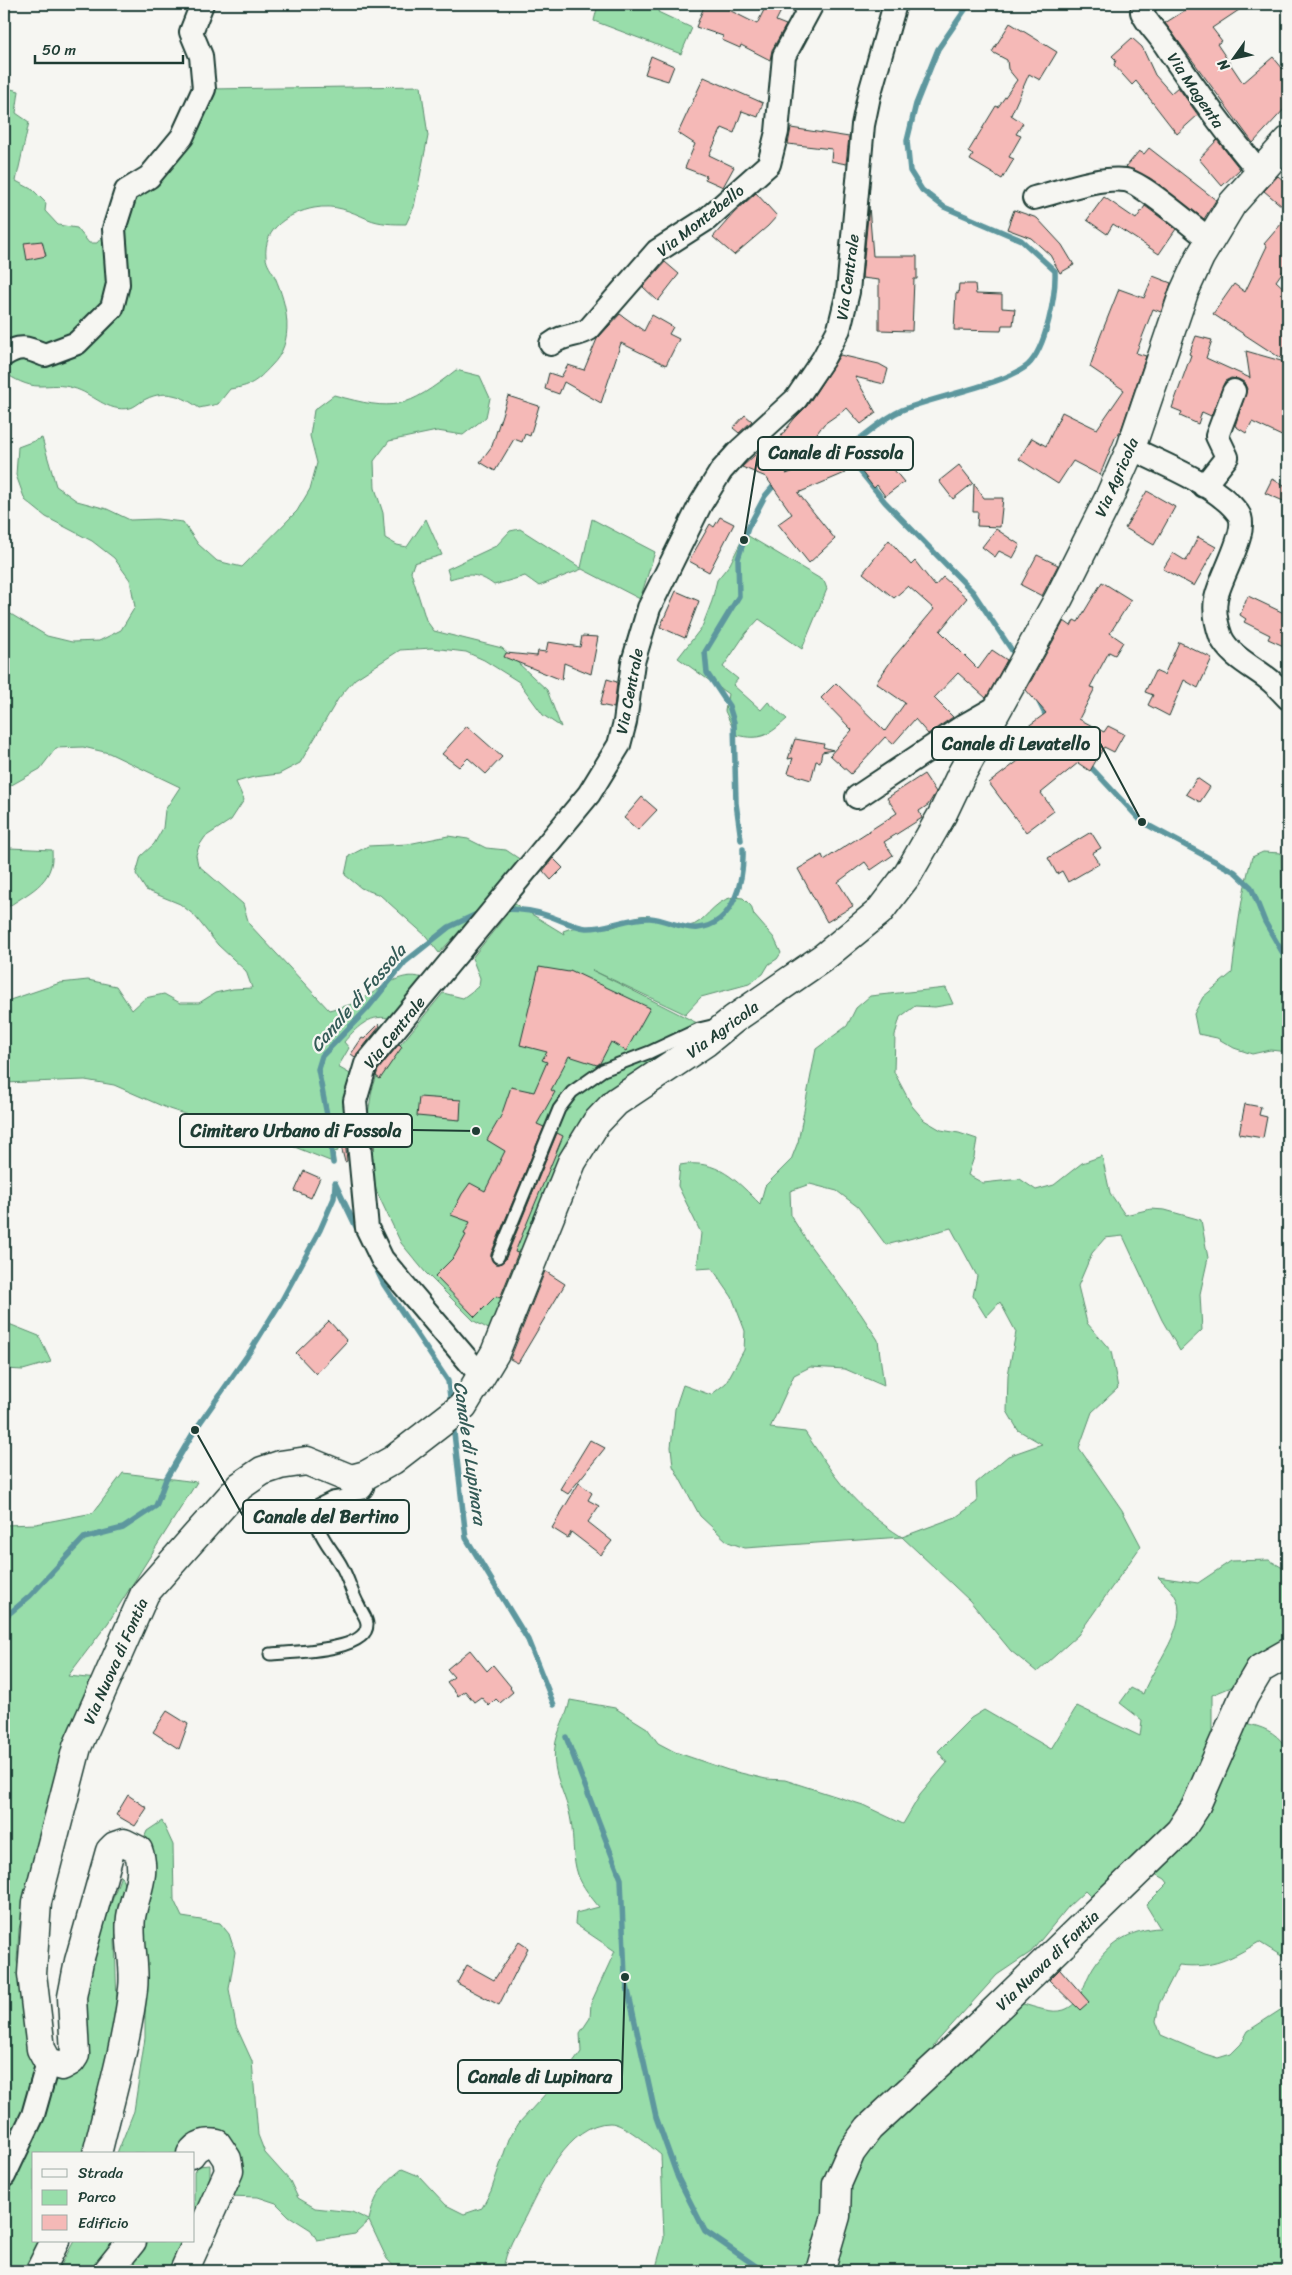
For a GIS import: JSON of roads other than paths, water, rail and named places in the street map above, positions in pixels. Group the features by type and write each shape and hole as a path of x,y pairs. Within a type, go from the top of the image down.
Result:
{"street":[{"path":"4,355 13,349 24,346 45,355 77,343 112,308 118,284 114,229 126,191 149,178 182,137 204,89 201,56 191,32 202,4"},
{"name":"Via Montebello","path":"551,344 560,337 581,334 589,329 657,251 707,219 769,164 777,132 784,56 812,4"},
{"name":"Via Centrale","path":"482,1377 382,1259 367,1228 355,1101 366,1064 589,794 619,744 625,722 633,662 641,629 659,584 700,505 721,471 739,451 796,398 823,359 839,328 848,292 863,125 869,96 895,4"},
{"name":"Via Magenta","path":"1145,4 1142,12 1146,20 1160,37 1224,131 1260,172"},
{"name":"Via Agricola","path":"482,1377 495,1353 572,1162 596,1123 616,1102 706,1042 734,1019 824,957 879,912 908,874 1059,598 1131,448 1184,292 1210,240 1232,204 1288,141"},
{"path":"1034,198 1100,181 1127,180 1141,187 1210,240"},
{"path":"1204,486 1226,457 1218,436 1234,391"},
{"path":"1131,448 1204,486 1225,499 1240,515 1242,527 1239,540 1222,578 1216,600 1216,617 1222,637 1231,651 1273,683 1288,698"},
{"path":"857,797 965,725 1000,705"},
{"name":"Via Nuova di Fontia","path":"48,2062 41,2049 32,1974 37,1902 77,1747 145,1593 240,1486 262,1471 280,1465 307,1461 351,1479 366,1475 392,1460 463,1406 482,1377"},
{"name":"Via Nuova di Fontia","path":"820,2271 836,2216 837,2184 851,2152 870,2128 963,2042 1180,1831 1195,1808 1244,1696 1260,1669 1288,1653"},
{"path":"4,2176 33,2115 48,2062 62,2066 71,2061 75,2055 72,1997 80,1961 110,1851 115,1846 124,1843 138,1850 142,1860 142,1877 131,1918 133,1987 124,2052 98,2152"},
{"path":"184,2271 229,2171 227,2159 218,2144 207,2142 195,2148 192,2152"},
{"path":"40,2271 54,2242"},
{"path":"108,2271 131,2242"}],"lane":[{"path":"498,1257 559,1109 572,1092 603,1070 650,1052 699,1028 734,1019"},
{"path":"270,1654 338,1647 355,1641 364,1634 367,1623 342,1567 319,1530 315,1516 318,1505 332,1498 364,1494 368,1490 369,1484 366,1475"}],"waterway":[{"path":"783,476 797,468 842,450 902,410 987,384 1018,372 1028,365 1040,347 1052,307 1055,271 1021,240 944,207 922,190 910,171 907,141 916,104 938,49 969,4"},
{"path":"843,450 885,502 973,592 1013,652"},
{"name":"Canale di Fossola","path":"741,840 736,803 734,722 729,706 707,673 705,652 739,596 738,559 748,528 765,496 776,483"},
{"path":"1039,702 1048,720"},
{"path":"1088,764 1142,822 1235,872 1251,887 1265,922 1288,962"},
{"name":"Canale di Fossola","path":"504,909 539,913 586,928 602,927 642,918 662,920 692,928 711,925 721,918 735,898 742,873 743,849"},
{"name":"Canale di Fossola","path":"333,1163 328,1120 318,1069 322,1056 367,1009 405,962 449,927 479,913"},
{"name":"Canale di Lupinara","path":"335,1183 358,1231"},
{"path":"4,1618 30,1596 84,1538 123,1528 156,1506 166,1479 195,1430 251,1350 282,1300 320,1230 334,1198 335,1185"},
{"name":"Canale di Lupinara","path":"375,1266 384,1285 448,1381 451,1405"},
{"name":"Canale di Lupinara","path":"453,1424 466,1538 528,1640 554,1705"},
{"name":"Canale di Lupinara","path":"566,1737 621,1879 625,1977 656,2117 678,2178 705,2231 763,2271"}],"place":[{"name":"Canale di Fossola","path":"744,540"},
{"name":"Canale di Levatello","path":"1142,822"},
{"name":"Cimitero Urbano di Fossola","path":"476,1131"},
{"name":"Canale del Bertino","path":"195,1430"},
{"name":"Canale di Lupinara","path":"625,1977"}]}
